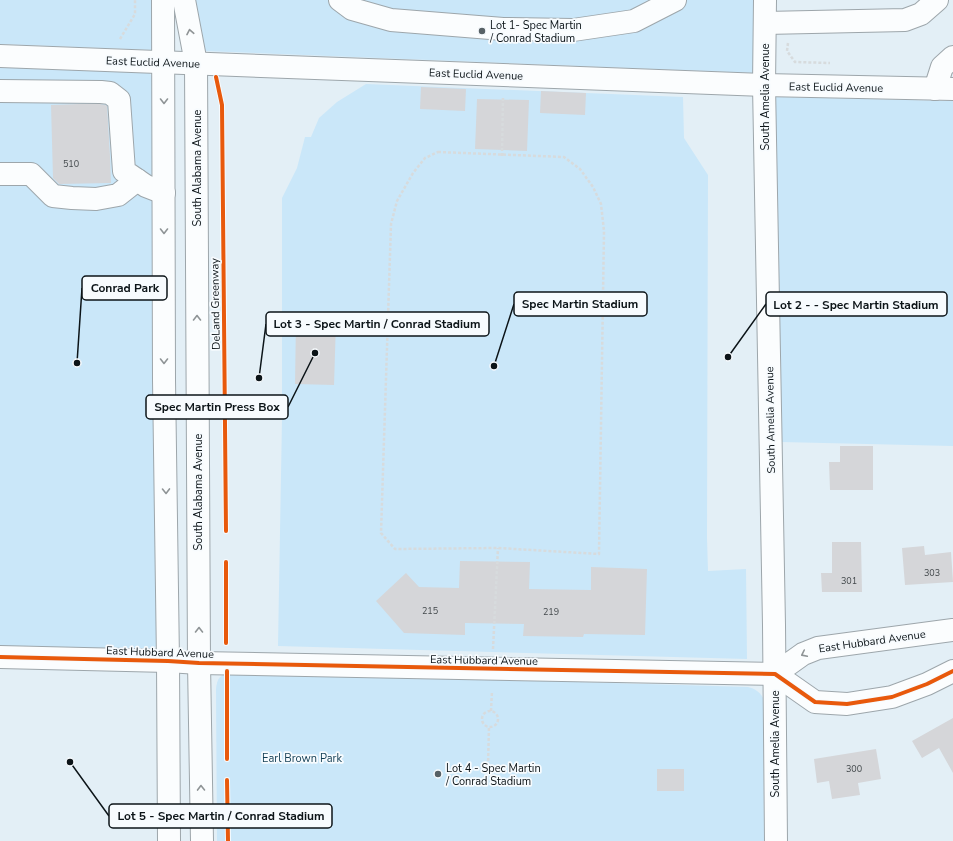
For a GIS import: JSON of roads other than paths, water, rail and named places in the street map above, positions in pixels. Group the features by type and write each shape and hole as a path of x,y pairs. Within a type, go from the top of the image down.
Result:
{"street":[{"path":"163,0 164,372 169,841"},
{"name":"South Alabama Avenue","path":"184,0 196,63 199,663 202,841"},
{"path":"340,0 352,9 391,20 503,29 573,30 634,21 675,0"},
{"name":"South Amelia Avenue","path":"765,0 764,85 775,674 776,841"},
{"path":"765,23 904,20 921,14 937,0"},
{"name":"East Euclid Avenue","path":"0,56 764,85 944,89"},
{"path":"944,89 942,67 953,57"},
{"path":"0,91 110,93 119,100 124,171 146,186 164,193"},
{"path":"0,174 31,174 53,196 72,198 96,199 118,195 137,180"},
{"name":"East Hubbard Avenue","path":"0,657 199,663 775,674 802,654 818,648 953,630"},
{"path":"775,674 815,702 847,704 892,697 927,684 953,671"}],"place":[{"name":"Lot 1- Spec Martin / Conrad Stadium","path":"482,31"},
{"name":"Spec Martin Press Box","path":"315,353"},
{"name":"Lot 2 - - Spec Martin Stadium","path":"728,357"},
{"name":"Conrad Park","path":"77,363"},
{"name":"Spec Martin Stadium","path":"494,366"},
{"name":"Lot 3 - Spec Martin / Conrad Stadium","path":"259,378"},
{"name":"Lot 5 - Spec Martin / Conrad Stadium","path":"70,762"},
{"name":"Lot 4 - Spec Martin / Conrad Stadium","path":"438,774"}],"park label":[{"name":"Earl Brown Park","path":"302,758"}]}
